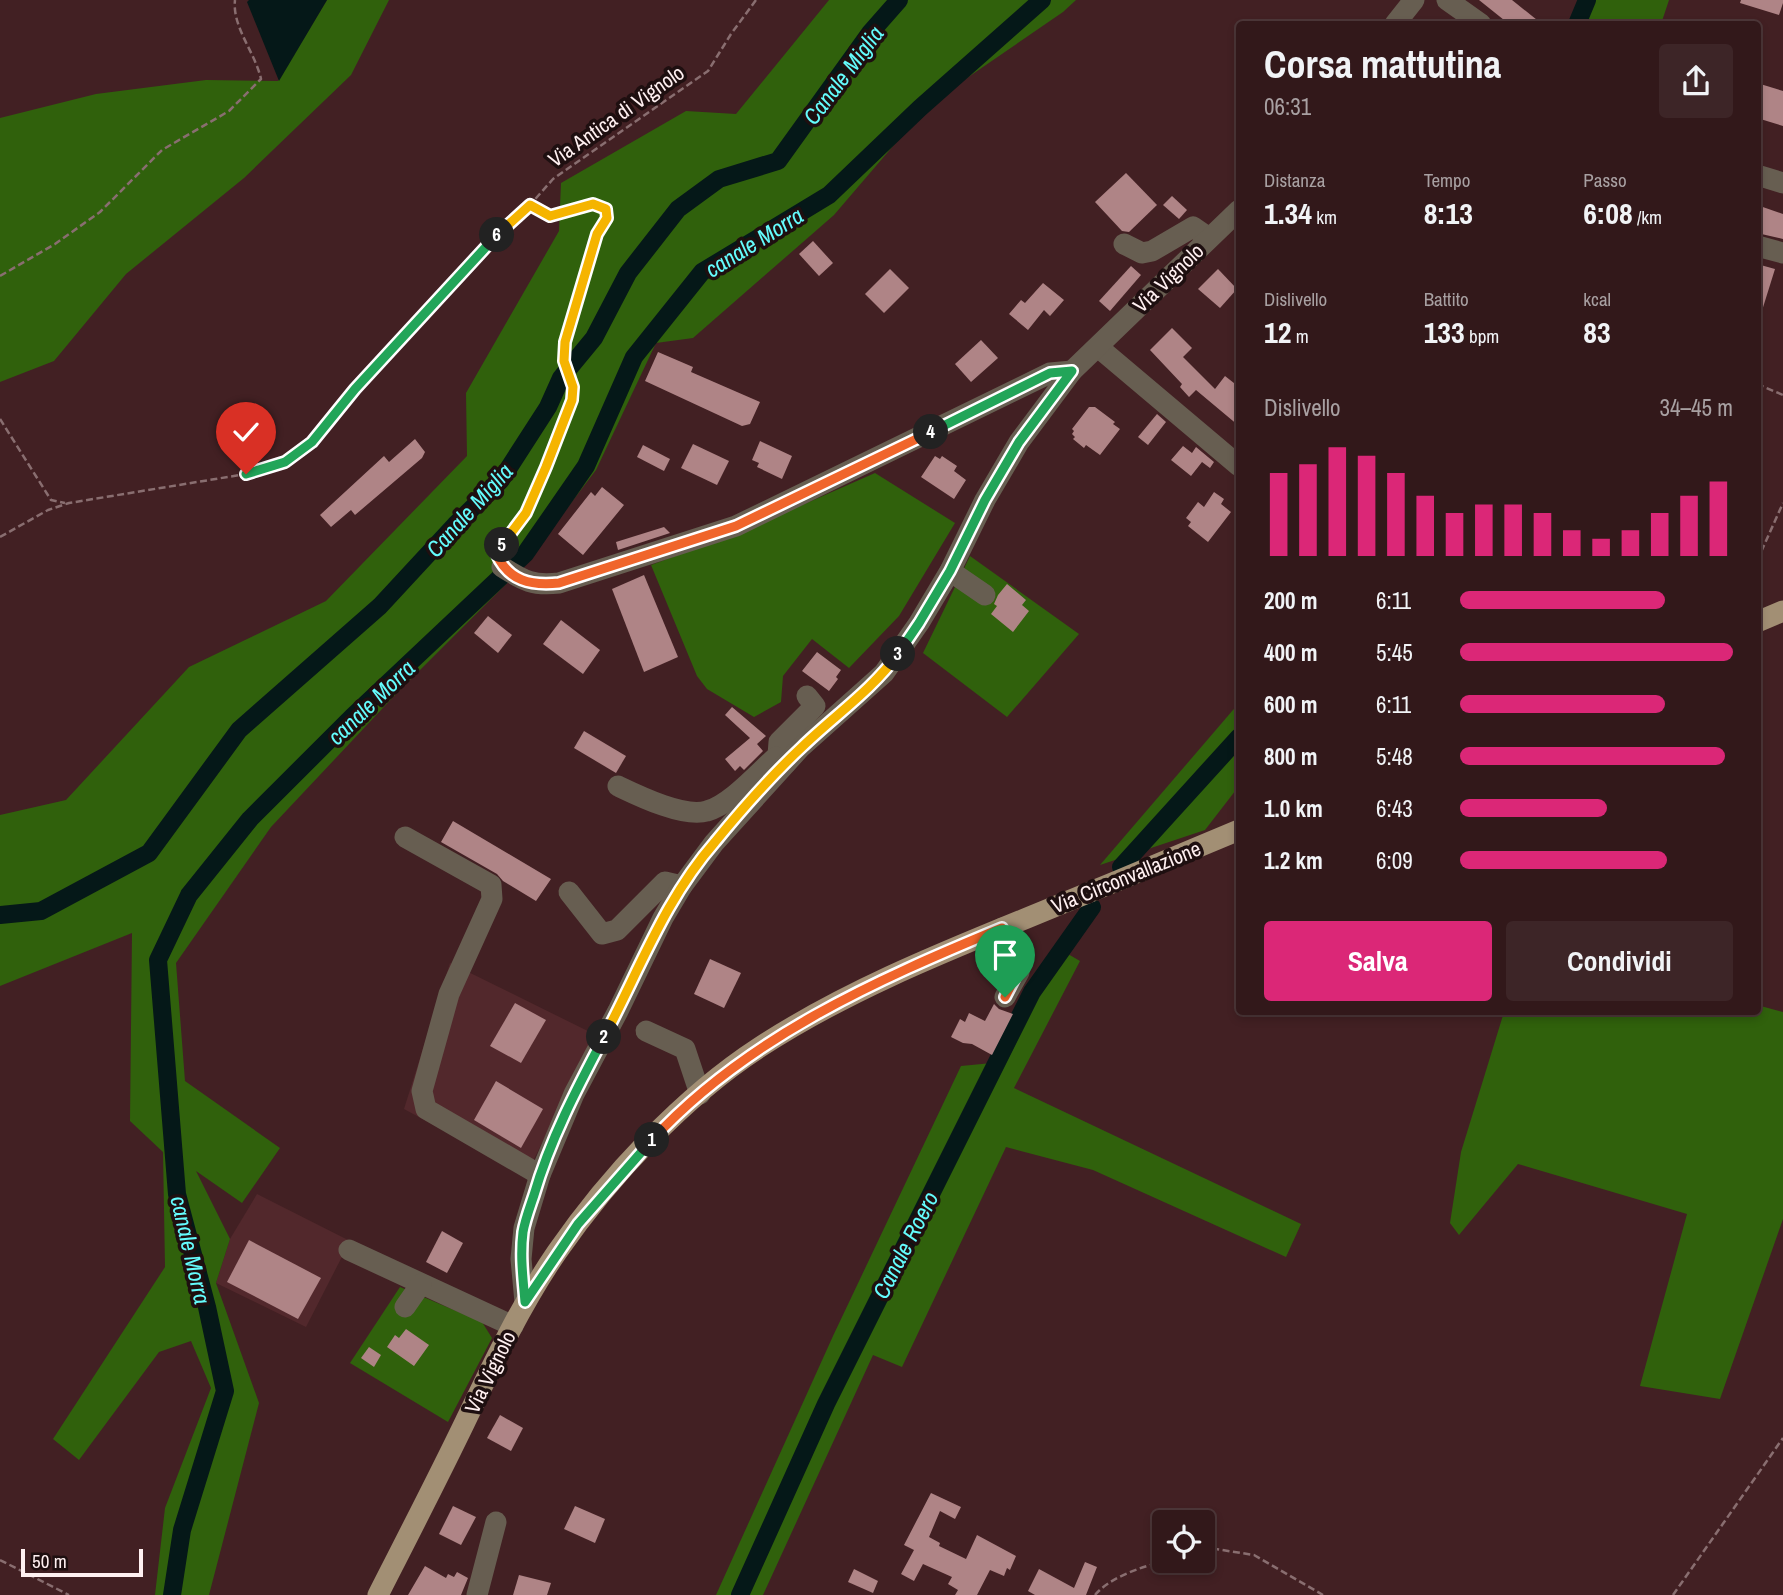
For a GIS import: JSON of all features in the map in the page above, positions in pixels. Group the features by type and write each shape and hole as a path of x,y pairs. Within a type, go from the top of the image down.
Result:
{"main road":[{"path":"1761,620 1783,611"},
{"name":"Via Circonvallazione","path":"525,1302 557,1252 614,1181 659,1131 700,1094 758,1049 811,1017 921,961 1236,831"},
{"name":"Via Vignolo","path":"378,1595 525,1302"}],"street":[{"path":"1397,21 1414,0"},
{"path":"1447,0 1477,21"},
{"path":"1761,176 1783,183"},
{"name":"Via Vignolo","path":"525,1302 521,1259 524,1228 540,1175 574,1094 681,886 782,759 800,748 884,673 919,623 950,571 985,500 1019,442 1072,371 1209,238 1235,222"},
{"path":"1124,244 1142,253 1152,251 1193,227 1209,238"},
{"path":"1761,247 1783,253"},
{"path":"1098,347 1236,463"},
{"path":"508,571 524,581 539,585 559,583 736,526 1050,373 1072,371"},
{"path":"950,571 985,595"},
{"path":"618,786 649,800 692,812 707,811 727,801 782,759 779,742 814,706 807,696"},
{"path":"405,838 491,885 492,899 449,994 422,1091 426,1109 540,1175"},
{"path":"569,892 602,934 617,930 665,882 681,886"},
{"path":"1002,928 1018,972 1005,997"},
{"path":"646,1031 685,1049 700,1094"},
{"path":"349,1250 513,1326"},
{"path":"405,1307 421,1284"},
{"path":"477,1595 496,1522"}],"path":[{"path":"0,275 55,244 100,212 162,150 229,111 261,79 258,65 233,13 235,0"},
{"name":"Via Antica di Vignolo","path":"0,537 48,510 69,503 246,474 285,462 312,442 355,389 484,247 530,205 553,179 708,71 756,0"},
{"path":"508,571 496,553 526,513 572,400 571,377 564,361 565,342 597,234 607,218 606,209 593,204 550,216 530,205"},
{"path":"1761,385 1783,395"},
{"path":"0,419 51,500 69,503"},
{"path":"1761,552 1783,503"},
{"path":"1673,1595 1783,1438"},
{"path":"1215,1549 1254,1555 1323,1595"},
{"path":"0,1560 69,1595"},
{"path":"1095,1595 1100,1588 1152,1565"}],"shaded area":[{"path":"327,0 279,81 247,2"},
{"path":"450,963 596,1035 526,1175 404,1109"},
{"path":"257,1194 350,1241 306,1327 216,1283 230,1239"}],"green space":[{"path":"327,0 389,0 351,75 244,178 126,274 54,361 0,382 0,118 96,94 206,80 278,81"},
{"path":"829,0 1076,0 1063,12 929,104 834,215 693,338 656,343 596,470 520,570 397,693 271,827 176,963 185,1081 280,1148 242,1203 196,1171 230,1239 216,1283 259,1403 209,1595 155,1595 165,1508 211,1388 191,1341 159,1352 79,1460 53,1439 165,1267 163,1152 130,1121 132,933 0,986 0,815 66,800 189,667 326,601 467,456 466,393 559,231 561,183 686,111 736,114"},
{"path":"1593,0 1669,0 1662,21 1577,21 1586,18"},
{"path":"875,473 955,523 899,616 849,668 812,639 783,676 781,702 754,717 707,689 697,676 651,565 741,532"},
{"path":"970,556 1079,634 1007,717 923,653"},
{"path":"1236,706 1236,790 1205,830 1100,865"},
{"path":"1056,947 1080,961 1014,1088 1301,1224 1286,1257 1093,1170 1006,1147 902,1367 873,1355 763,1595 716,1595 833,1336 961,1066 992,1063 1021,1007 1025,991"},
{"path":"1761,1006 1783,1012 1783,1219 1720,1399 1640,1386 1687,1214 1518,1164 1459,1235 1450,1223 1461,1152 1503,1015 1761,1015"},
{"path":"400,1287 482,1322 492,1338 448,1422 350,1363"}],"building":[{"path":"1479,0 1512,0 1538,21 1505,21"},
{"path":"1741,0 1783,0 1783,3 1779,15 1740,3"},
{"path":"1761,84 1783,91 1783,126 1761,119"},
{"path":"1126,173 1157,205 1129,232 1122,231 1095,202"},
{"path":"1172,196 1187,210 1179,219 1163,205"},
{"path":"1761,206 1783,214 1783,239 1761,234"},
{"path":"813,241 833,263 819,276 799,254"},
{"path":"1761,265 1775,269 1761,314"},
{"path":"1131,266 1141,275 1110,311 1099,301"},
{"path":"890,269 909,288 884,313 865,294"},
{"path":"1218,269 1236,290 1220,308 1198,289"},
{"path":"1043,283 1064,300 1050,316 1044,310 1028,330 1009,314 1021,300 1025,303"},
{"path":"1172,328 1192,348 1183,357 1215,389 1225,376 1236,385 1236,423 1196,390 1189,397 1180,387 1182,384 1150,350"},
{"path":"981,340 998,358 971,382 955,364"},
{"path":"658,352 693,367 691,372 760,402 750,424 742,426 645,381"},
{"path":"1089,407 1095,407 1120,429 1100,455 1086,445 1084,448 1073,439 1075,437 1072,429"},
{"path":"1157,414 1166,422 1148,445 1138,437"},
{"path":"415,439 425,452 422,458 355,515 351,510 331,527 320,515 384,456 389,462"},
{"path":"760,441 792,456 782,479 757,467 759,463 752,460"},
{"path":"693,444 729,461 717,485 681,468"},
{"path":"643,445 670,459 664,471 637,457"},
{"path":"1183,446 1192,453 1196,447 1214,462 1210,468 1202,462 1191,476 1171,460"},
{"path":"935,456 940,459 942,456 957,466 954,471 966,480 954,499 921,477"},
{"path":"602,487 624,505 583,555 558,534 591,492 595,496"},
{"path":"1214,492 1224,499 1221,504 1231,512 1208,542 1188,526 1191,522 1186,518 1198,502 1204,507"},
{"path":"664,527 670,533 618,550 616,542"},
{"path":"644,575 678,657 644,672 612,589"},
{"path":"1007,584 1026,600 1022,605 1029,611 1013,632 991,614 997,606 994,604 998,595"},
{"path":"488,616 512,635 498,653 474,633"},
{"path":"561,620 600,650 583,674 543,644"},
{"path":"817,652 841,670 829,691 802,671"},
{"path":"732,707 766,736 757,744 763,751 744,770 740,766 735,771 725,759 750,738 725,715"},
{"path":"584,731 626,756 616,773 574,748"},
{"path":"453,821 551,879 536,901 503,881 497,874 441,842"},
{"path":"710,959 741,973 724,1008 694,994"},
{"path":"515,1003 546,1020 521,1063 490,1046"},
{"path":"994,1004 1013,1014 992,1055 951,1037 960,1019 965,1022 969,1013 985,1021"},
{"path":"496,1081 543,1109 521,1148 474,1120"},
{"path":"442,1231 463,1243 447,1273 426,1262"},
{"path":"249,1240 321,1278 298,1319 227,1282"},
{"path":"406,1329 429,1345 414,1366 387,1347 395,1335 399,1338"},
{"path":"369,1347 381,1355 374,1367 361,1358"},
{"path":"500,1415 523,1428 511,1451 487,1438"},
{"path":"931,1493 961,1507 955,1519 940,1511 929,1537 940,1543 939,1546 966,1559 977,1535 1016,1556 1004,1576 990,1570 977,1595 955,1595 958,1590 948,1584 952,1577 923,1564 914,1581 901,1574 914,1550 904,1545"},
{"path":"453,1506 476,1517 461,1545 439,1534"},
{"path":"575,1506 605,1519 595,1543 564,1529"},
{"path":"1085,1562 1097,1567 1086,1595 1035,1595 1028,1591 1039,1569 1074,1588"},
{"path":"425,1566 446,1578 448,1574 454,1577 457,1572 468,1578 461,1595 408,1595"},
{"path":"854,1569 878,1581 873,1593 848,1582"},
{"path":"519,1575 551,1583 547,1595 513,1595"}],"waterway":[{"name":"Canale Miglia","path":"0,915 41,911 149,853 239,730 380,606 501,480 548,407 561,378 594,338 628,273 678,209 719,179 778,161 870,33 899,0"},
{"name":"canale Morra","path":"172,1595 182,1530 225,1391 207,1307 177,1194 158,960 189,895 250,819 352,717 525,554 586,466 634,357 702,272 829,195 920,108 1042,0"},
{"name":"Canale Roero","path":"1578,21 1587,0"},
{"name":"Canale Roero","path":"1121,867 1236,740"},
{"name":"Canale Roero","path":"740,1595 826,1404 1032,992 1092,907"}],"route":[{"path":"246,474 285,462 312,442 355,389 484,247 530,205 550,216 593,204 606,209 607,218 597,234 565,342 564,361 571,377 572,400 526,513 496,553 502,567 524,581 539,585 559,583 736,526 1050,373 1072,371 1019,442 985,500 950,571 919,623 884,673 800,748 713,843 681,886 574,1094 540,1175 524,1228 521,1259 525,1302 578,1224 659,1131 700,1094 758,1049 811,1017 921,961 1002,928 1018,972 1005,997"}]}
